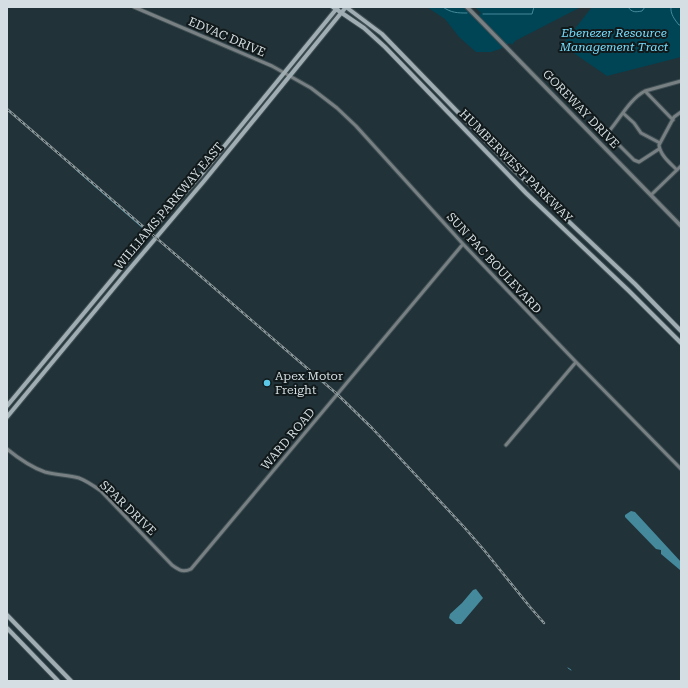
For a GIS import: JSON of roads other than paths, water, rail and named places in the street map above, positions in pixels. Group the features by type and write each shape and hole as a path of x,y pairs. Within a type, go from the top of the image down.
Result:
{"main road":[{"name":"WILLIAMS PARKWAY EAST","path":"7,417 204,181 346,7"},
{"name":"HUMBERWEST PARKWAY","path":"346,7 382,34 513,169 635,284 681,331"},
{"name":"WILLIAMS PARKWAY EAST","path":"7,406 124,266 150,232 200,176 336,8"},
{"name":"HUMBERWEST PARKWAY","path":"336,8 364,28 385,46 526,193 629,290 681,343"},
{"path":"7,615 71,681"},
{"path":"7,628 58,681"}],"street":[{"name":"EDVAC DRIVE","path":"134,7 272,66 290,76"},
{"name":"GOREWAY DRIVE","path":"467,7 681,226"},
{"name":"SUN PAC BOULEVARD","path":"290,76 311,88 338,108 356,126 463,244 681,469"},
{"path":"659,149 639,162 634,160 610,135 610,130 639,94 681,81"},
{"path":"645,91 673,120"},
{"path":"677,170 663,155 659,149 659,145 674,117 681,112"},
{"path":"623,113 634,123 641,133 660,143"},
{"path":"651,195 681,166"},
{"name":"WARD ROAD","path":"187,571 191,569 230,524 463,244"},
{"path":"506,445 576,362"},
{"name":"SPAR DRIVE","path":"7,449 33,467 46,472 80,479 101,491 172,565 179,570 187,571"}],"waterway":[{"path":"443,7 452,12 467,13"},
{"path":"483,14 532,14 534,7"},
{"path":"628,7 636,12 642,11 645,7"},
{"path":"671,7 673,17 679,25 681,25"},
{"path":"76,170 145,230"}],"railway":[{"path":"7,109 337,394 372,428 464,527 544,623"}],"place":[{"name":"Apex Motor Freight","path":"267,383"}],"park label":[{"name":"Ebenezer Resource Management Tract","path":"614,40"}]}
